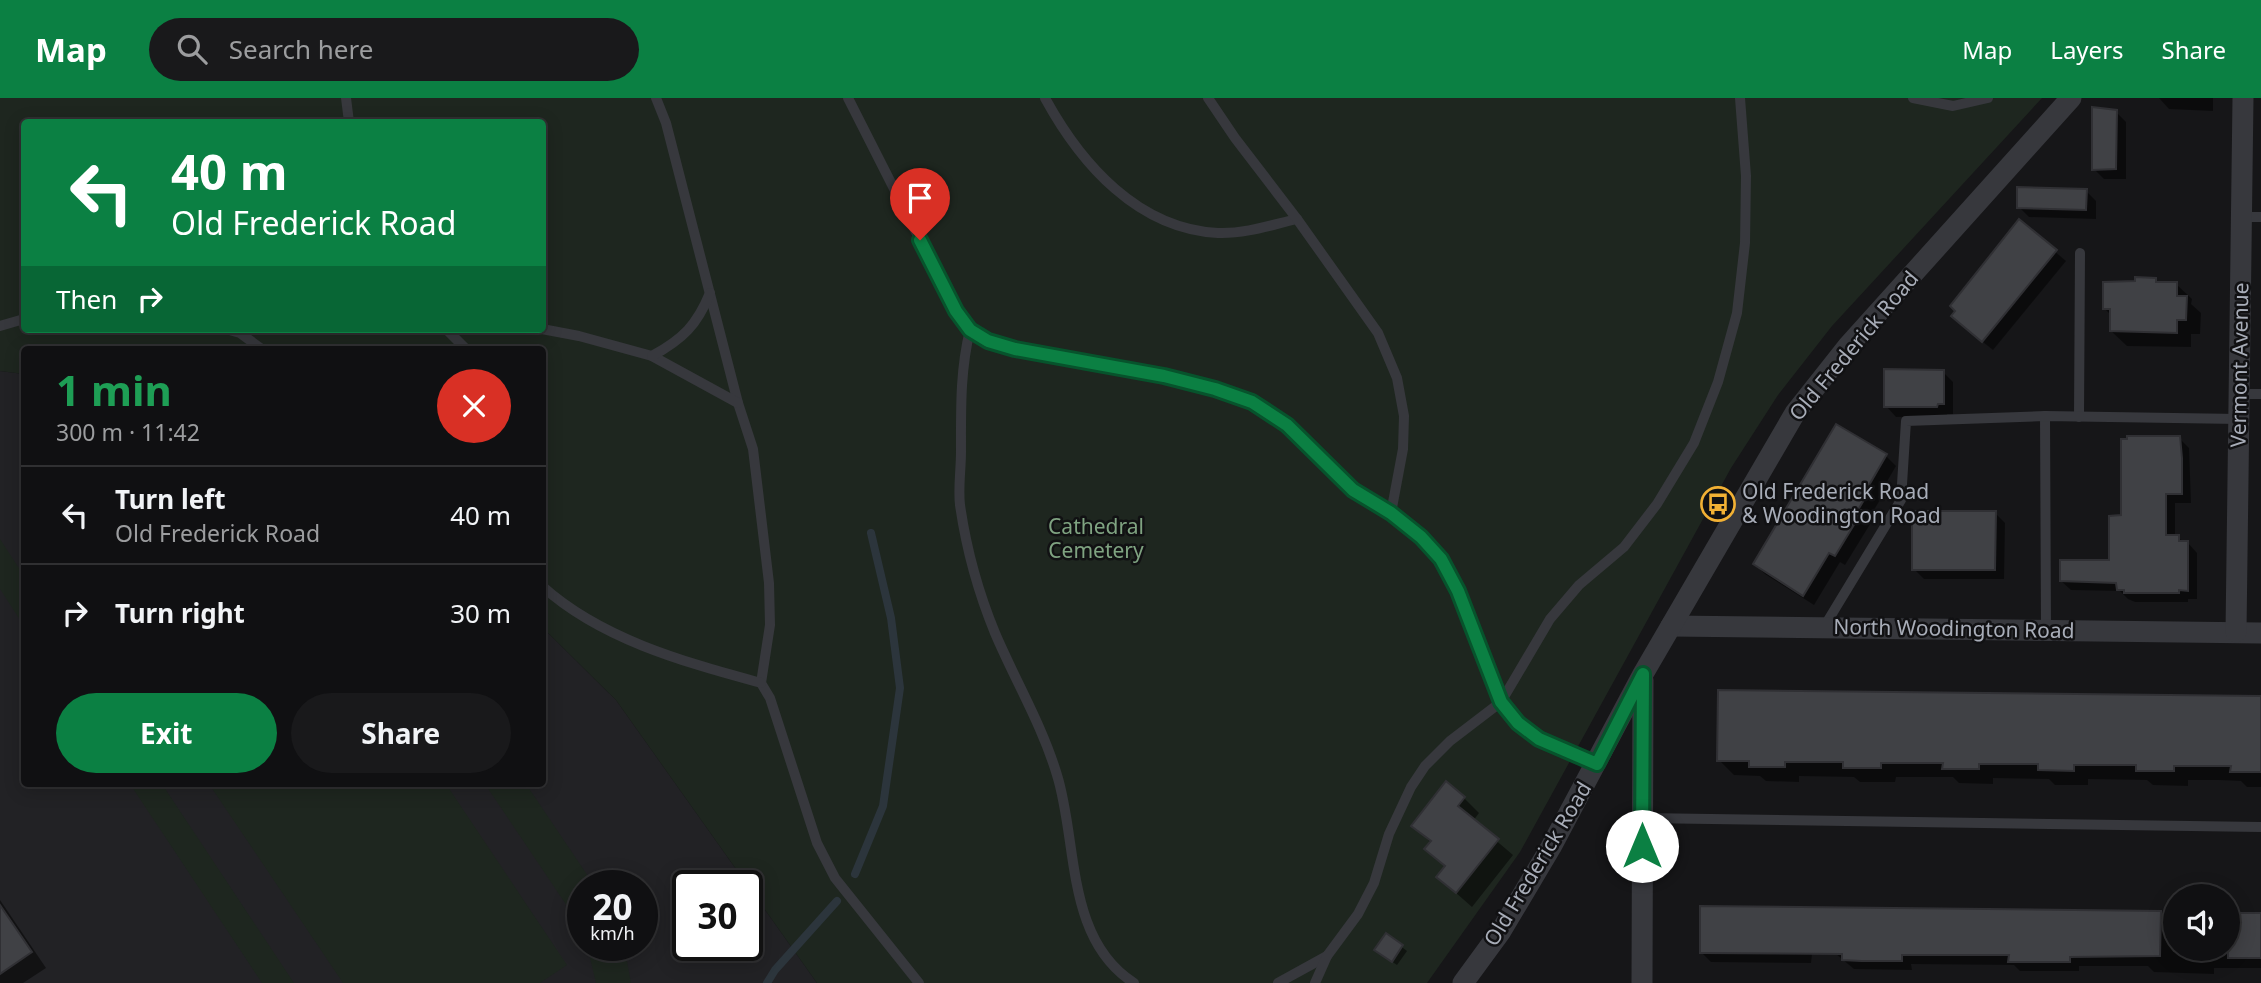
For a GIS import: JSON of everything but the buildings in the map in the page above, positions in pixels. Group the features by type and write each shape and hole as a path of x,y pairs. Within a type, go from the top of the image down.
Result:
{"street":[{"name":"Old Frederick Road","path":"1463,983 1501,931 1551,847 1643,674 1795,413 1848,346 2071,98"},
{"name":"Vermont Avenue","path":"2236,632 2239,394 2251,217 2243,98"},
{"name":"North Woodington Road","path":"1671,626 2261,633"},
{"path":"1642,983 1643,674"}],"lane":[{"path":"346,98 349,119"},
{"path":"656,98 666,123 738,403 753,449 769,583 770,625 761,683 770,698 803,803 835,878 919,983"},
{"path":"848,98 956,311 970,330 988,341 1015,349 1164,376 1215,389 1252,402 1287,425 1353,490 1391,513 1421,537 1441,559 1458,591 1501,702 1518,723 1539,739 1597,764"},
{"path":"1045,98 1061,129 1097,171 1126,200 1158,218 1187,229 1220,233 1249,231 1297,219"},
{"path":"1208,98 1378,333 1397,377 1404,416 1403,449 1391,513"},
{"path":"1315,983 1327,956 1358,914 1374,883 1389,834 1418,776 1450,741 1501,702 1550,619 1579,585 1625,547 1657,504 1694,443 1718,382 1737,313 1745,243 1746,176 1740,98"},
{"path":"1913,98 1953,106 1987,98"},
{"path":"2080,253 2080,417"},
{"path":"652,356 676,343 700,318 710,293"},
{"path":"0,326 21,320"},
{"path":"546,330 652,356 738,403"},
{"path":"970,330 962,364 960,504 974,567 995,632 1029,704 1057,775 1075,880 1089,926 1105,958 1134,983"},
{"path":"237,333 257,346"},
{"path":"450,333 463,346"},
{"path":"2239,394 2261,394"},
{"path":"2045,416 2046,630"},
{"path":"1824,628 1901,500 1906,421 2045,416 2239,419"},
{"path":"546,589 588,618 639,644 683,662 761,683"},
{"path":"1642,818 2261,827"},
{"path":"1278,983 1327,956"}],"shaded area":[{"path":"0,371 21,374 21,787 546,787 546,631 616,700 737,870 672,870 672,961 763,961 763,907 817,983 0,983"}],"green space":[{"name":"Cathedral Cemetery","path":"0,98 2042,98 1832,326 1778,395 1731,468 1520,852 1427,983 817,983 763,907 763,870 737,870 616,700 546,631 546,346 21,346 21,374 0,371"},
{"path":"0,539 21,571 21,621 0,589"},
{"path":"132,787 164,787 294,983 262,983"},
{"path":"211,787 448,787 567,965 540,983 343,983"},
{"path":"487,787 528,787 584,870 567,870 567,906"},
{"path":"591,961 627,961 631,983 596,983"}],"waterway":[{"path":"855,874 883,806 900,688 891,618 871,533"},
{"path":"767,983 775,970 837,901"}],"place":[{"name":"Old Frederick Road & Woodington Road","path":"1718,504"}],"route":[{"path":"920,240 956,311 970,330 988,341 1015,349 1164,376 1215,389 1252,402 1287,425 1353,490 1391,513 1421,537 1441,559 1458,591 1501,702 1518,723 1539,739 1597,764 1643,674 1642,846"}]}
